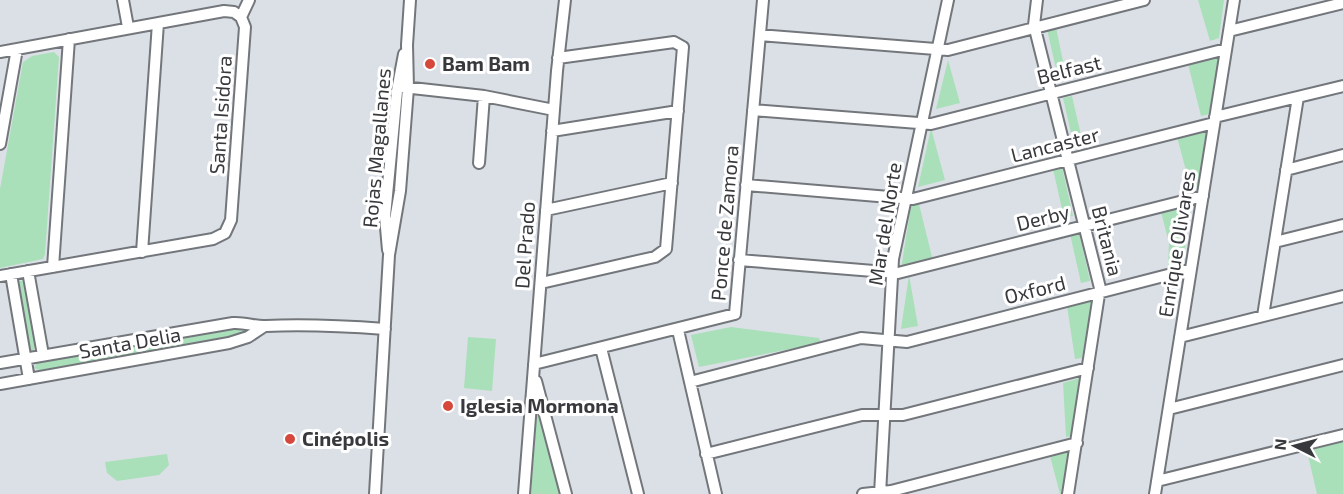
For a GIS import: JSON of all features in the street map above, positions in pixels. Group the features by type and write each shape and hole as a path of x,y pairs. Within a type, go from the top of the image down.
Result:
{"street":[{"path":"123,0 128,27"},
{"name":"Santa Isidora","path":"142,252 213,239 225,233 230,225 245,30 242,17 249,0"},
{"name":"Rojas Magallanes","path":"375,494 389,255 400,191 403,87 410,0"},
{"name":"Del Prado","path":"524,494 558,58 565,0"},
{"path":"758,0 763,0"},
{"name":"Ponce de Zamora","path":"534,368 601,348 734,316 763,0"},
{"name":"Mar del Norte","path":"880,493 892,273 948,0"},
{"name":"Britania","path":"1037,0 1034,28 1100,292 1068,494"},
{"path":"760,35 954,49 1144,0"},
{"name":"Enrique Olivares","path":"1155,494 1234,0"},
{"path":"1229,31 1343,3"},
{"path":"0,52 128,27 229,11 242,17"},
{"path":"29,379 6,275 142,252 158,23"},
{"path":"53,267 69,39"},
{"path":"541,283 656,257 663,252 667,244 681,44 674,42 558,58"},
{"path":"0,144 17,49"},
{"name":"Belfast","path":"753,110 931,124 1226,49"},
{"name":"Lancaster","path":"746,185 917,199 1343,86"},
{"path":"403,87 484,96 554,110"},
{"path":"479,163 484,96"},
{"path":"1263,316 1298,97"},
{"path":"552,131 678,111"},
{"path":"1286,170 1343,155"},
{"path":"546,210 672,183"},
{"name":"Derby","path":"740,260 892,273 1203,196"},
{"path":"1275,242 1343,225"},
{"name":"Oxford","path":"690,382 861,338 908,342 1191,269"},
{"path":"28,271 43,355"},
{"path":"1180,337 1343,296"},
{"name":"Santa Delia","path":"0,363 233,323 264,327 298,323 385,329"},
{"name":"Santa Delia","path":"0,384 229,343 248,337 264,327"},
{"path":"678,330 716,494"},
{"path":"601,348 637,494"},
{"path":"1169,409 1343,365"},
{"path":"534,368 566,494"},
{"path":"706,454 855,416 903,415 1088,368"},
{"path":"1157,481 1343,435"},
{"path":"863,494 880,493 1077,442"}],"green space":[{"path":"1198,0 1224,0 1219,38 1210,41"},
{"path":"1056,27 1066,76 1058,78 1047,29"},
{"path":"54,52 59,57 45,254 43,259 0,268 0,189 23,62 32,56"},
{"path":"1219,56 1210,114 1201,116 1188,64"},
{"path":"948,60 960,103 936,109"},
{"path":"1072,96 1083,144 1074,146 1063,98"},
{"path":"931,128 945,180 918,187"},
{"path":"1208,129 1199,186 1191,189 1177,137"},
{"path":"1062,167 1073,216 1064,218 1053,169"},
{"path":"919,204 933,261 901,269 911,206"},
{"path":"1192,204 1183,261 1168,267 1169,243 1161,212"},
{"path":"1079,232 1090,281 1081,283 1070,234"},
{"path":"909,275 918,326 901,329"},
{"path":"19,281 23,281 26,286 35,346 33,352 30,349"},
{"path":"1093,299 1082,358 1075,359 1067,306"},
{"path":"731,327 819,338 821,343 699,367 691,335"},
{"path":"236,329 247,332 236,338 41,371 34,368 37,363"},
{"path":"468,337 496,339 492,391 464,388"},
{"path":"1083,377 1074,436 1066,437 1063,383"},
{"path":"538,398 560,494 531,494"},
{"path":"1343,441 1343,494 1317,494 1307,451"},
{"path":"1072,449 1066,494 1060,494 1050,456"},
{"path":"167,454 169,465 159,475 117,481 107,473 105,462"}],"place":[{"name":"Bam Bam","path":"430,64"},
{"name":"Iglesia Mormona","path":"448,406"},
{"name":"Cinépolis","path":"290,439"}]}
